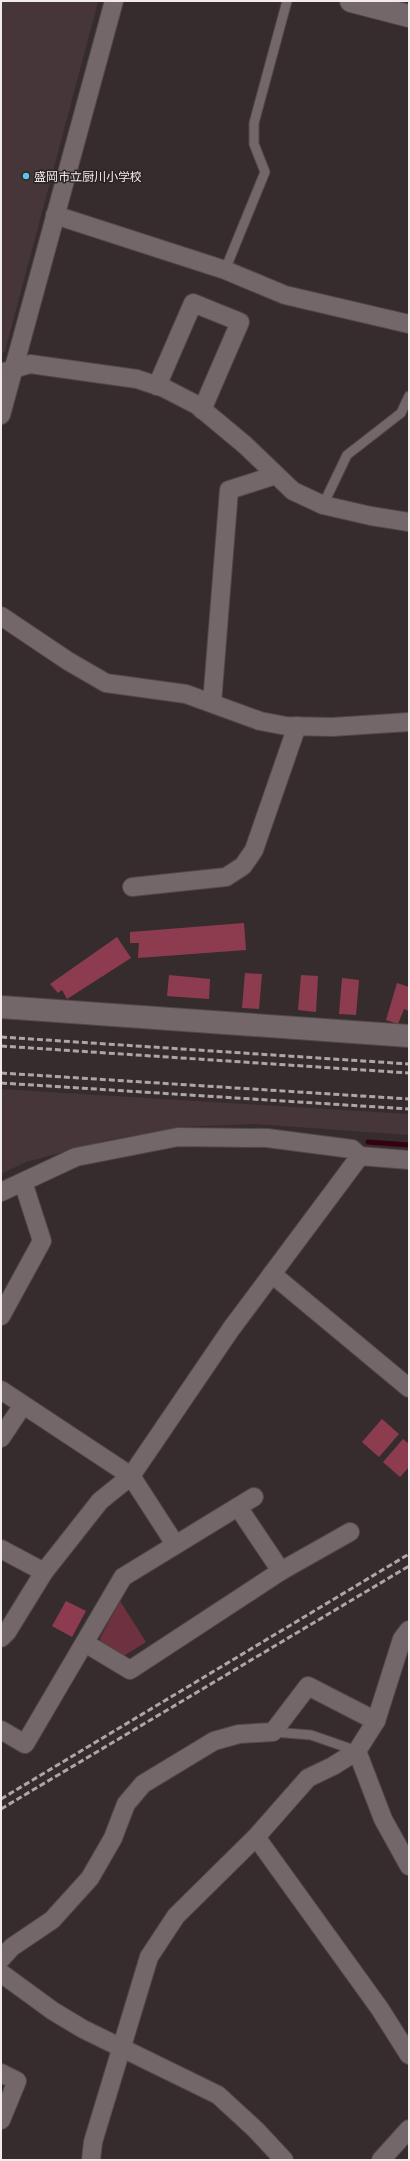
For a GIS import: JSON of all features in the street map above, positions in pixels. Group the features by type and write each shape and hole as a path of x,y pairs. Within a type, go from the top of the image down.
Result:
{"street":[{"path":"1,415 7,371 55,215 114,1"},
{"path":"351,1 409,16"},
{"path":"55,215 225,270 285,295 409,324"},
{"path":"157,386 193,303 240,322 202,410"},
{"path":"7,371 30,364 137,379 157,386 202,410 245,445 293,491 323,505 371,516 409,522"},
{"path":"212,703 229,490 276,475"},
{"path":"1,616 68,661 106,683 186,694 260,721 297,726 332,727 409,722"},
{"path":"132,887 226,877 243,866 254,850 297,726"},
{"path":"1,1007 409,1036"},
{"path":"1,1192 76,1157 178,1137 267,1138 352,1149 360,1156 409,1160"},
{"path":"1,1638 7,1632 44,1572 100,1501 131,1476 231,1329 360,1156"},
{"path":"1,1316 42,1241 23,1182"},
{"path":"272,1274 409,1388"},
{"path":"1,1390 131,1476 175,1544"},
{"path":"1,1438 23,1405"},
{"path":"1,1730 26,1744 123,1577 254,1497"},
{"path":"238,1507 281,1571"},
{"path":"85,1643 130,1670 281,1571 350,1532"},
{"path":"1,1549 44,1572"},
{"path":"91,2160 93,2142 149,1957 176,1916 256,1837 308,1778 333,1766 357,1751 376,1721 402,1639 409,1630"},
{"path":"1,1959 12,1948 52,1920 90,1878 113,1838 126,1804 143,1784 214,1741 239,1734 274,1732 308,1686 376,1721"},
{"path":"357,1751 383,1819 409,1866"},
{"path":"256,1837 380,2009 409,2055"},
{"path":"1,1972 53,2011 121,2049 218,2095 256,2130 284,2160"},
{"path":"1,2073 17,2081 1,2120"},
{"path":"381,2160 409,2129"}],"lane":[{"path":"225,270 265,172 254,144 254,123 287,1"},
{"path":"323,505 347,455 401,413 409,396"},
{"path":"274,1732 311,1735 357,1751"}],"shaded area":[{"name":"盛岡市立厨川小学校","path":"1,1 98,2 5,351 1,354"},
{"path":"1,1089 409,1114 409,1135 253,1124 182,1127 109,1140 26,1162 1,1174"},
{"path":"120,1601 146,1642 122,1657 101,1642 100,1638"}],"building":[{"path":"244,923 246,950 138,958 139,943 130,943 130,932"},
{"path":"117,937 131,958 67,999 62,990 58,993 50,984"},
{"path":"245,973 262,974 259,1009 242,1008"},
{"path":"169,975 210,979 209,999 167,996"},
{"path":"301,975 318,976 316,1012 298,1010"},
{"path":"342,978 359,980 356,1015 339,1014"},
{"path":"397,983 409,987 409,1011 404,1009 398,1024 386,1020"},
{"path":"382,1419 399,1434 379,1457 362,1442"},
{"path":"403,1439 409,1444 409,1467 400,1477 383,1462"},
{"path":"66,1601 86,1611 72,1637 52,1626"}],"waterway":[{"path":"368,1142 409,1145"}],"railway":[{"path":"1,1037 409,1064"},
{"path":"1,1046 409,1073"},
{"path":"1,1073 409,1099"},
{"path":"1,1083 409,1109"},
{"path":"1,1799 409,1554"},
{"path":"1,1809 409,1566"}],"place":[{"name":"盛岡市立厨川小学校","path":"26,176"}]}
